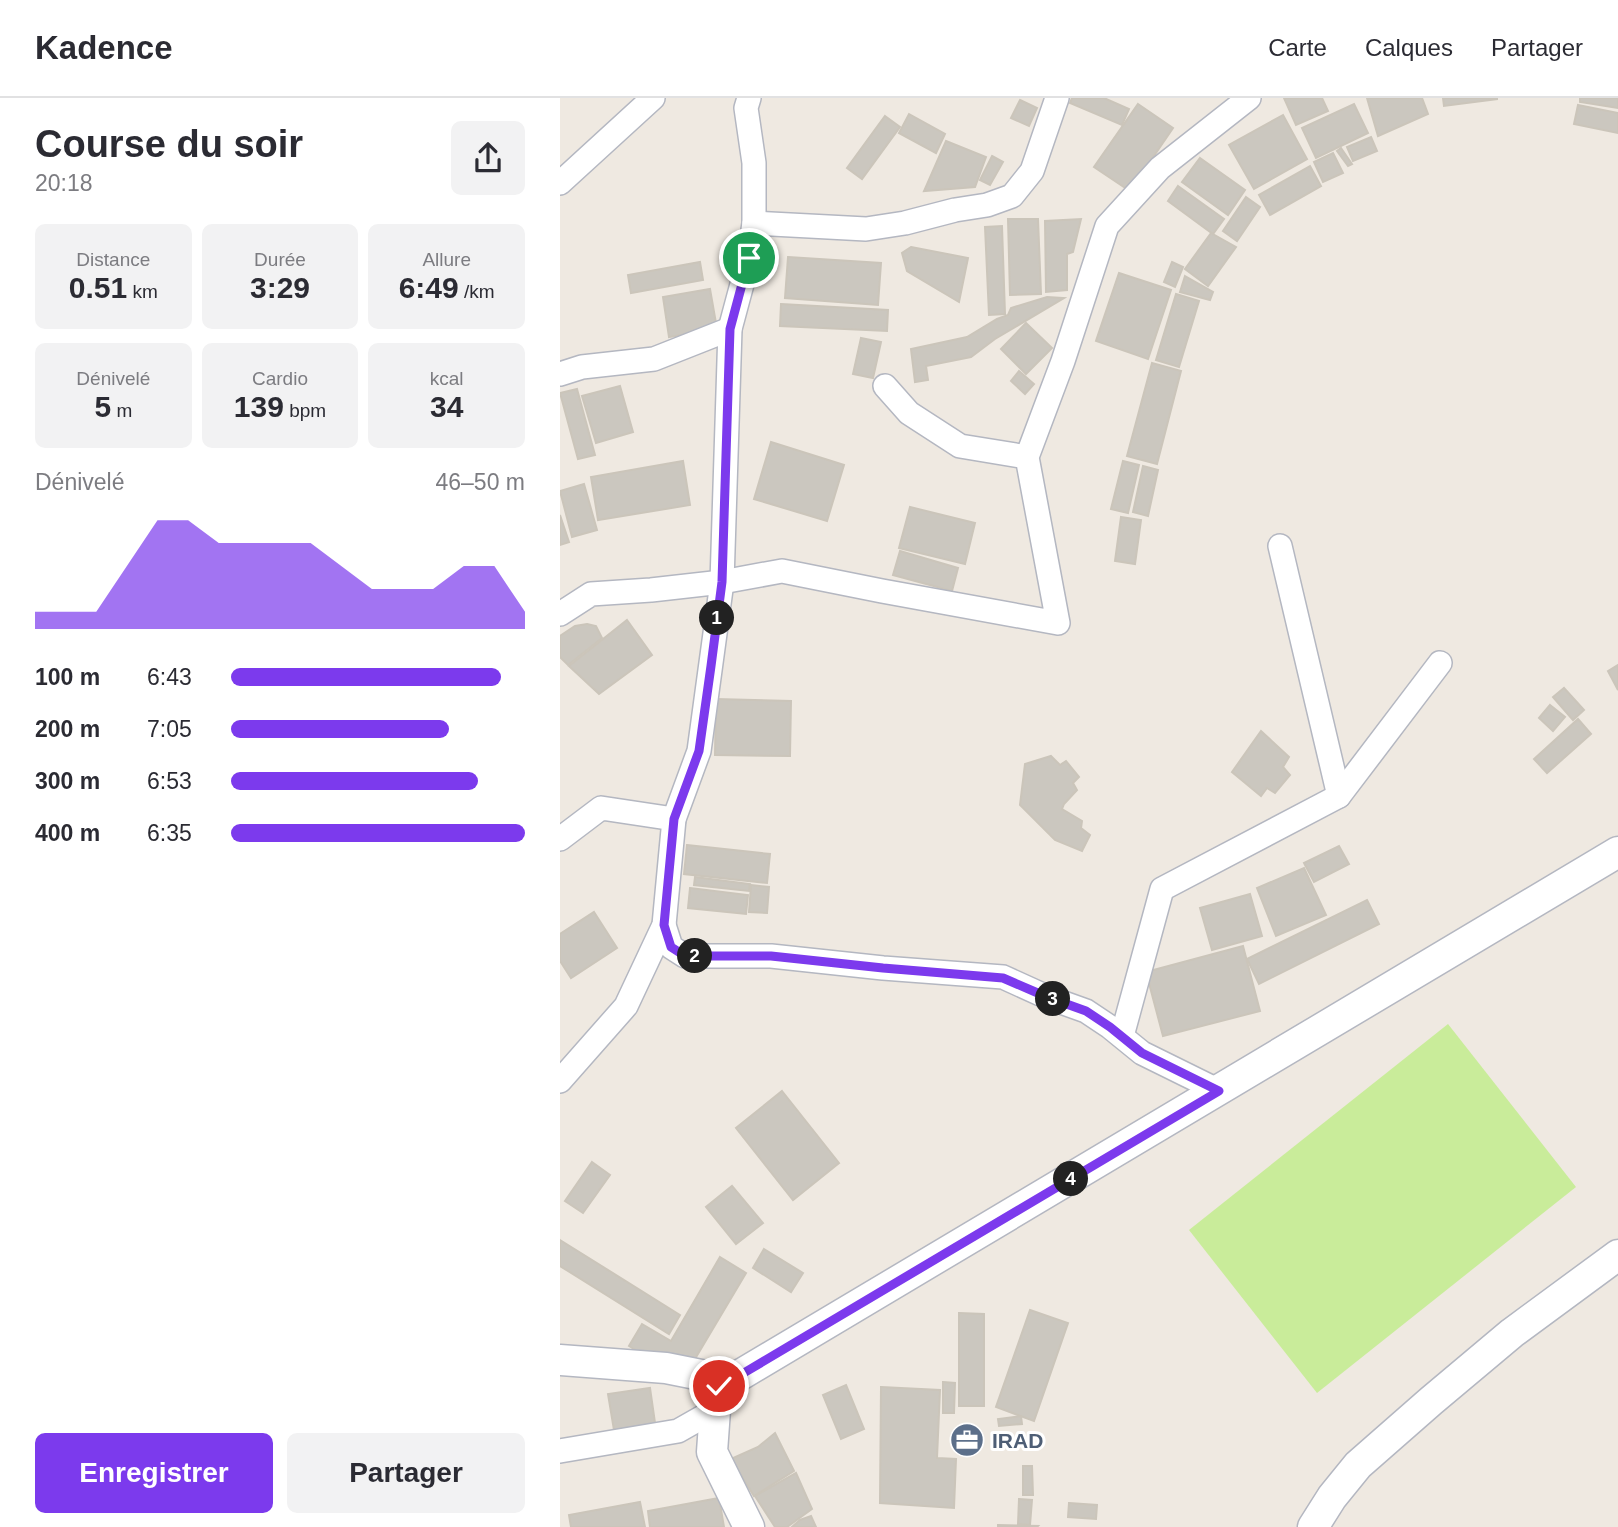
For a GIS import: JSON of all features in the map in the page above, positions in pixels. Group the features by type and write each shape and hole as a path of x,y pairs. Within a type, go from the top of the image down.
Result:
{"street":[{"path":"560,183 653,98"},
{"path":"560,1081 626,1006 664,925 674,819 699,751 722,582 730,329 749,258 754,223 754,163 746,108 749,98"},
{"path":"754,223 866,229 987,205 1012,196 1032,171 1057,98"},
{"path":"560,614 591,594 722,582 782,571 882,592 1058,623 1027,457 1063,361 1107,226 1160,168 1250,98"},
{"path":"560,374 582,367 654,359 730,329"},
{"path":"885,386 909,413 960,446 1027,457"},
{"path":"1280,546 1339,796"},
{"path":"1122,1036 1162,889 1339,796 1440,663"},
{"path":"560,839 601,808 674,819"},
{"path":"560,1451 678,1431 717,1398 1219,1091 1618,852"},
{"path":"664,925 671,947 685,956 771,956 1003,978 1086,1011 1142,1053 1219,1091"},
{"path":"1314,1527 1332,1497 1357,1465 1512,1333 1618,1255"},
{"path":"560,1360 666,1368 701,1375 717,1398 712,1452 748,1527"}],"green space":[{"path":"1448,1024 1576,1187 1317,1393 1189,1230"}],"building":[{"path":"1072,98 1104,98 1129,109 1122,125 1070,103"},
{"path":"1284,98 1322,98 1328,111 1296,125"},
{"path":"1367,98 1422,98 1428,114 1378,136"},
{"path":"1443,98 1497,98 1497,99 1444,106"},
{"path":"1580,98 1618,98 1618,108 1580,102"},
{"path":"1020,100 1037,108 1029,126 1011,118"},
{"path":"1138,104 1173,128 1130,191 1094,167"},
{"path":"1354,104 1368,133 1316,158 1302,128"},
{"path":"1578,105 1618,113 1618,133 1574,124"},
{"path":"909,114 945,134 936,153 899,133"},
{"path":"1283,115 1307,159 1254,189 1229,145"},
{"path":"885,116 900,127 862,179 847,168"},
{"path":"1371,137 1377,151 1353,161 1347,147"},
{"path":"946,141 986,157 975,187 924,191"},
{"path":"1341,148 1352,164 1348,166 1337,151"},
{"path":"1333,153 1343,173 1323,182 1314,162"},
{"path":"992,156 1003,162 990,185 980,180"},
{"path":"1200,158 1245,190 1228,215 1182,182"},
{"path":"1310,166 1321,186 1270,215 1259,195"},
{"path":"1178,186 1224,219 1213,234 1168,201"},
{"path":"1246,197 1260,207 1237,241 1223,231"},
{"path":"1008,219 1038,219 1041,294 1010,295"},
{"path":"1081,219 1073,252 1067,254 1067,290 1046,292 1045,221"},
{"path":"1002,226 1005,314 989,315 985,227"},
{"path":"1211,233 1236,247 1208,286 1185,269"},
{"path":"911,247 968,258 959,302 907,271 902,253"},
{"path":"788,257 881,263 878,305 785,298"},
{"path":"700,262 703,280 631,293 628,275"},
{"path":"1172,262 1183,267 1175,287 1164,282"},
{"path":"1119,273 1171,290 1148,359 1096,341"},
{"path":"1185,276 1213,292 1210,300 1180,292"},
{"path":"710,289 717,329 669,337 663,297"},
{"path":"1176,294 1199,301 1179,367 1156,360"},
{"path":"1047,297 1064,298 995,339 971,357 926,366 928,380 915,382 911,349 967,337 1008,315 1011,308"},
{"path":"781,304 888,310 887,331 780,326"},
{"path":"1026,323 1052,348 1026,374 1001,349"},
{"path":"861,338 881,342 873,378 853,374"},
{"path":"1152,363 1181,371 1157,464 1127,456"},
{"path":"1019,371 1034,384 1025,394 1011,381"},
{"path":"620,386 633,432 596,443 582,396"},
{"path":"577,389 595,455 578,459 560,393"},
{"path":"771,442 844,465 827,521 754,499"},
{"path":"683,461 690,505 598,520 591,477"},
{"path":"1123,461 1139,465 1128,513 1111,509"},
{"path":"1143,466 1158,470 1148,516 1133,512"},
{"path":"584,484 597,530 572,537 560,491"},
{"path":"910,507 975,523 965,564 899,548"},
{"path":"560,515 569,542 560,545"},
{"path":"1121,517 1141,520 1135,564 1115,561"},
{"path":"900,551 958,568 952,591 893,575"},
{"path":"627,620 652,655 599,694 569,666"},
{"path":"575,626 596,626 602,638 568,665 560,657 560,636"},
{"path":"1618,665 1618,690 1608,671"},
{"path":"1564,688 1584,710 1573,720 1553,697"},
{"path":"716,699 791,701 790,756 715,755"},
{"path":"1550,705 1565,717 1553,731 1539,718"},
{"path":"1578,719 1591,734 1547,773 1534,759"},
{"path":"1261,731 1289,757 1283,767 1290,775 1275,793 1267,788 1261,796 1232,772"},
{"path":"1051,756 1060,765 1066,761 1079,777 1073,783 1077,790 1062,809 1082,821 1081,828 1090,835 1082,851 1055,840 1020,805 1025,764"},
{"path":"687,845 770,854 767,883 684,874"},
{"path":"1339,846 1349,864 1314,882 1304,863"},
{"path":"1304,868 1326,915 1276,936 1257,888"},
{"path":"695,877 750,884 749,891 694,885"},
{"path":"751,885 769,887 767,913 749,912"},
{"path":"690,888 748,895 746,914 688,908"},
{"path":"1250,894 1262,936 1212,950 1200,908"},
{"path":"1367,900 1379,924 1259,984 1247,959"},
{"path":"594,912 617,948 571,978 560,961 560,934"},
{"path":"1243,946 1260,1011 1163,1036 1146,972"},
{"path":"782,1091 839,1163 793,1200 736,1128"},
{"path":"592,1162 610,1175 583,1213 565,1201"},
{"path":"732,1186 763,1223 736,1244 706,1207"},
{"path":"560,1240 680,1315 669,1334 560,1266"},
{"path":"764,1249 803,1273 791,1292 753,1268"},
{"path":"720,1257 746,1273 683,1379 629,1346 642,1324 671,1341"},
{"path":"1030,1310 1068,1323 1034,1421 996,1407"},
{"path":"959,1313 984,1314 984,1406 959,1406"},
{"path":"943,1382 955,1383 954,1413 943,1413"},
{"path":"846,1385 864,1429 841,1439 823,1395"},
{"path":"881,1387 940,1390 937,1458 956,1459 954,1508 880,1503"},
{"path":"650,1388 656,1430 615,1436 608,1394"},
{"path":"1021,1416 1022,1424 999,1426 998,1419"},
{"path":"775,1433 794,1471 754,1496 731,1459 758,1447"},
{"path":"1023,1466 1032,1466 1033,1495 1023,1495"},
{"path":"796,1473 812,1509 787,1527 775,1527 755,1496"},
{"path":"719,1498 724,1527 650,1527 648,1511"},
{"path":"1019,1499 1032,1500 1030,1525 1018,1524"},
{"path":"640,1502 645,1527 571,1527 569,1515"},
{"path":"1069,1503 1097,1505 1096,1519 1068,1517"},
{"path":"811,1516 816,1527 792,1527 800,1520"},
{"path":"998,1525 1038,1526 998,1527"}],"place":[{"name":"IRAD","path":"967,1440"}],"route":[{"path":"719,1386 1219,1091 1142,1053 1086,1011 1003,978 771,956 685,956 671,947 664,925 674,819 699,751 711,666 722,582 730,329 749,258"}]}
